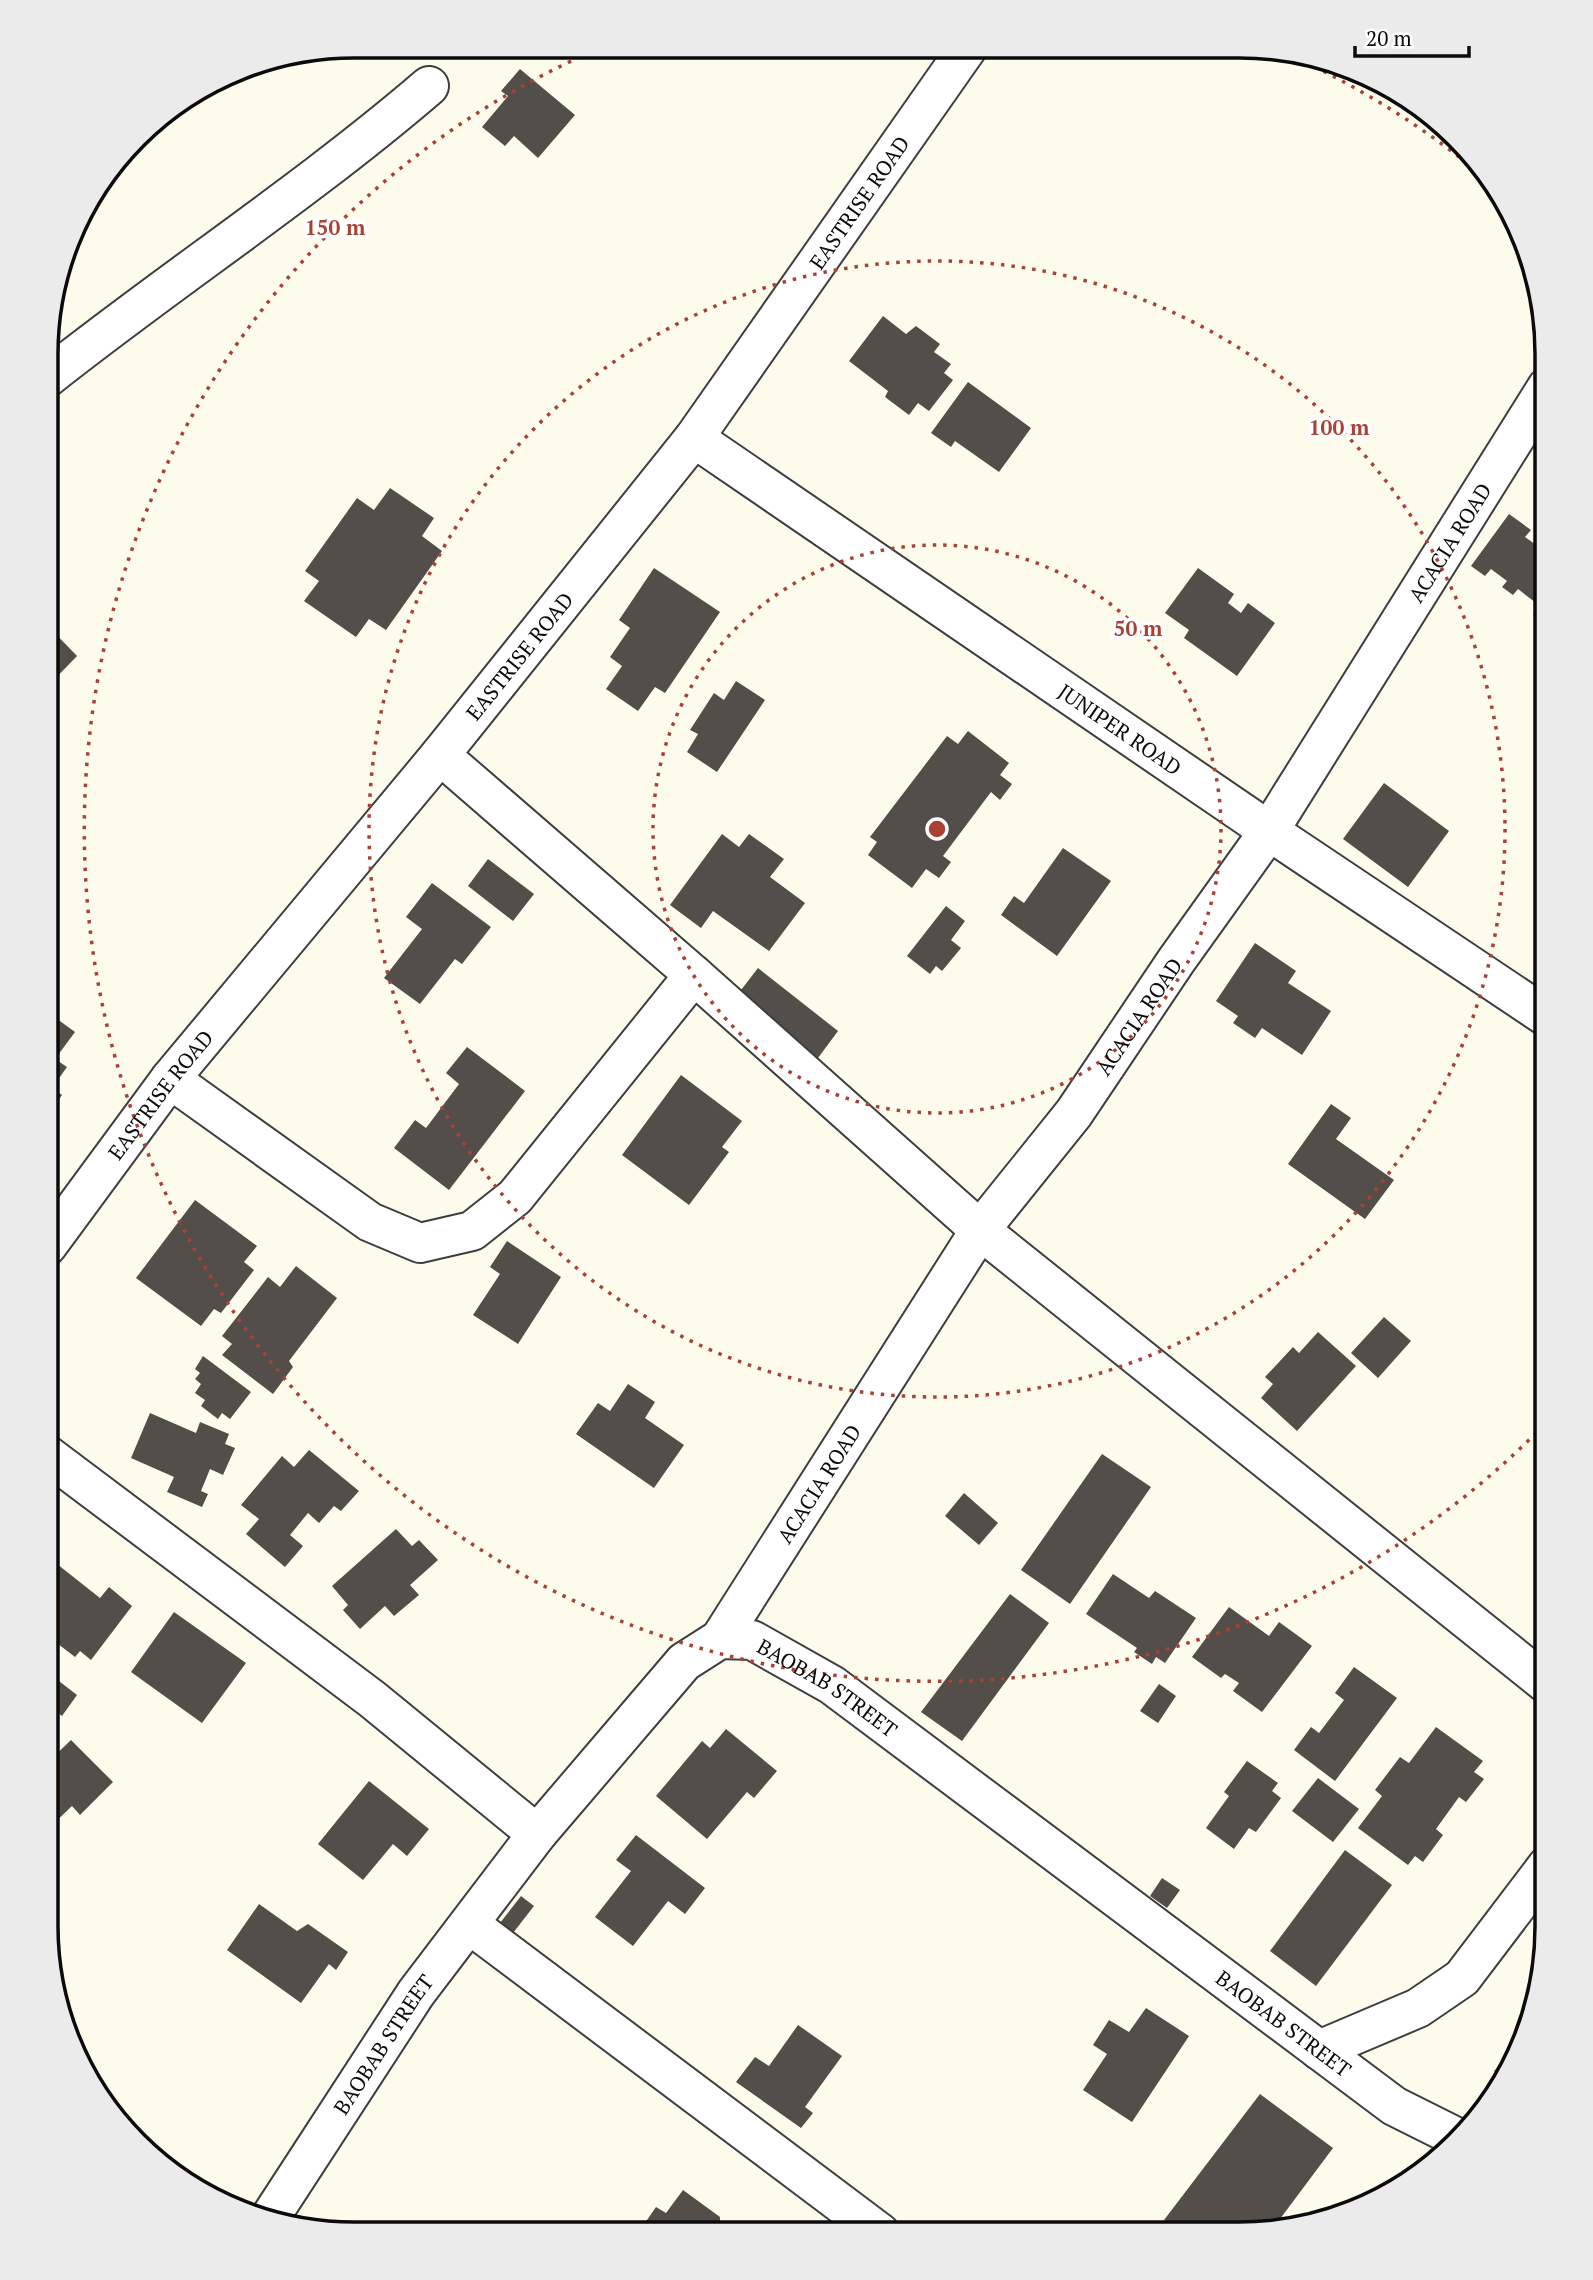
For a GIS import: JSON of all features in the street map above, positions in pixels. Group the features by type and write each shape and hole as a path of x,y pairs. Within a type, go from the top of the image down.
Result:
{"street":[{"name":"EASTRISE ROAD","path":"58,1231 170,1079 440,755 694,438 960,58"},
{"path":"58,369 370,137 429,86"},
{"name":"ACACIA ROAD","path":"720,1639 980,1230 1074,1113 1176,961 1269,831 1535,408"},
{"name":"JUNIPER ROAD","path":"694,438 1269,831 1535,1009"},
{"path":"440,755 694,975 980,1230 1535,1674"},
{"path":"170,1079 370,1222 420,1243 472,1231 515,1197 694,975"},
{"path":"58,1463 372,1699 537,1834"},
{"name":"BAOBAB STREET","path":"282,2202 416,1993 537,1834 684,1662 720,1639 752,1640 832,1685 1394,2106 1451,2134"},
{"path":"1319,2050 1418,2008 1462,1978 1535,1882"},
{"path":"469,1924 864,2222"}],"building":[{"path":"520,69 575,115 538,158 514,136 505,146 482,127 508,96 501,91"},
{"path":"883,316 906,334 916,326 940,344 934,352 951,364 944,373 953,380 929,411 918,403 909,415 885,397 888,391 849,361"},
{"path":"968,382 1031,428 999,472 955,441 951,447 931,433"},
{"path":"390,488 434,518 422,536 442,551 386,630 369,619 356,637 304,601 319,581 305,571 357,498 374,510"},
{"path":"1509,514 1531,530 1525,537 1535,544 1535,602 1518,589 1513,595 1502,587 1507,581 1491,569 1485,576 1471,566"},
{"path":"654,568 720,612 665,693 655,687 638,711 606,689 622,666 610,657 630,628 619,620"},
{"path":"1198,568 1234,594 1228,603 1241,613 1248,603 1275,623 1237,676 1184,638 1189,630 1165,613"},
{"path":"58,636 77,656 58,676"},
{"path":"736,681 765,700 717,772 687,752 698,734 690,730 714,693 724,700"},
{"path":"968,731 1009,763 1000,775 1012,784 1000,800 991,792 943,856 951,862 939,878 926,869 912,888 868,855 877,842 870,837 947,736 958,744"},
{"path":"1384,783 1449,831 1408,887 1343,839"},
{"path":"722,834 739,847 749,834 784,859 770,877 805,903 769,951 713,911 701,928 670,905"},
{"path":"1063,848 1111,881 1057,956 1001,915 1014,896 1024,903"},
{"path":"488,859 534,894 513,921 468,886"},
{"path":"432,883 491,927 462,964 455,959 420,1004 384,978 422,929 406,917"},
{"path":"946,906 965,921 951,940 961,948 942,971 936,966 930,974 907,956"},
{"path":"1255,943 1296,971 1288,983 1331,1011 1302,1055 1262,1028 1255,1038 1233,1023 1238,1016 1216,1001"},
{"path":"758,968 838,1031 812,1066 731,1003"},
{"path":"58,1020 75,1032 58,1055"},
{"path":"467,1047 525,1091 449,1190 394,1148 415,1120 426,1128 459,1084 446,1073"},
{"path":"58,1061 67,1067 58,1080"},
{"path":"681,1075 742,1121 722,1147 729,1152 689,1205 622,1155"},
{"path":"1331,1104 1351,1118 1336,1139 1394,1180 1365,1219 1288,1164"},
{"path":"195,1200 257,1246 244,1262 254,1270 221,1313 214,1309 201,1326 136,1278"},
{"path":"507,1241 561,1277 518,1344 473,1315 500,1274 490,1267"},
{"path":"296,1266 337,1298 289,1361 293,1367 273,1394 222,1355 232,1344 222,1336 268,1277 280,1287"},
{"path":"1384,1317 1411,1341 1378,1378 1351,1353"},
{"path":"1318,1332 1356,1366 1297,1431 1261,1398 1273,1384 1265,1377 1293,1347 1299,1353"},
{"path":"203,1356 251,1392 230,1419 222,1413 218,1419 201,1406 205,1400 195,1393 201,1384 195,1379 200,1373 195,1369"},
{"path":"628,1384 655,1402 645,1418 684,1445 654,1488 576,1434 598,1403 610,1411"},
{"path":"150,1413 196,1433 200,1422 229,1434 225,1444 235,1448 223,1475 210,1469 201,1491 208,1494 202,1507 167,1492 174,1477 131,1458"},
{"path":"309,1450 359,1491 341,1511 334,1506 319,1523 308,1513 290,1535 303,1546 285,1567 246,1534 259,1519 241,1505 282,1456 294,1467"},
{"path":"1102,1454 1151,1487 1070,1604 1021,1570"},
{"path":"964,1493 998,1523 979,1545 945,1516"},
{"path":"396,1529 412,1546 419,1540 438,1560 410,1585 419,1595 394,1616 385,1606 360,1629 343,1610 348,1605 332,1586"},
{"path":"58,1565 100,1598 109,1587 132,1606 91,1660 80,1651 75,1657 58,1644"},
{"path":"1113,1574 1149,1598 1155,1591 1196,1618 1165,1663 1156,1657 1152,1664 1134,1652 1137,1648 1086,1614"},
{"path":"1010,1594 1049,1623 962,1741 921,1712"},
{"path":"1229,1607 1269,1636 1279,1622 1312,1646 1262,1712 1233,1691 1239,1683 1225,1674 1221,1678 1192,1657"},
{"path":"174,1612 246,1663 202,1723 131,1672"},
{"path":"1354,1667 1397,1698 1335,1781 1294,1750 1311,1727 1319,1733 1344,1700 1335,1693"},
{"path":"58,1680 77,1695 62,1716 58,1713"},
{"path":"1159,1684 1176,1696 1158,1723 1140,1711"},
{"path":"1436,1727 1483,1761 1474,1772 1484,1779 1466,1802 1459,1797 1436,1829 1443,1835 1423,1862 1415,1856 1408,1865 1358,1828 1382,1796 1375,1790 1400,1757 1409,1763"},
{"path":"726,1729 777,1771 754,1798 747,1792 707,1839 656,1796 702,1741 710,1748"},
{"path":"71,1740 113,1782 80,1815 72,1806 58,1819 58,1752"},
{"path":"1247,1761 1278,1783 1272,1791 1281,1798 1256,1832 1249,1828 1234,1849 1206,1828 1229,1796 1224,1792"},
{"path":"1318,1778 1359,1809 1333,1842 1292,1811"},
{"path":"369,1781 429,1829 407,1856 393,1844 363,1880 318,1844"},
{"path":"636,1835 705,1888 685,1914 668,1901 633,1946 595,1917 631,1871 616,1860"},
{"path":"1345,1850 1392,1885 1316,1986 1270,1951"},
{"path":"1162,1878 1180,1890 1167,1908 1150,1896"},
{"path":"521,1896 534,1906 513,1933 500,1923"},
{"path":"259,1904 297,1931 308,1924 348,1952 336,1970 329,1964 301,2003 227,1950"},
{"path":"1146,2008 1189,2036 1132,2122 1083,2090 1107,2054 1093,2045 1109,2020 1129,2032"},
{"path":"798,2025 842,2056 805,2107 813,2113 801,2128 736,2082 755,2057 769,2066"},
{"path":"1260,2094 1333,2148 1279,2220 1259,2222 1164,2220"},
{"path":"683,2190 720,2217 720,2222 646,2222 656,2207 666,2213"}]}
